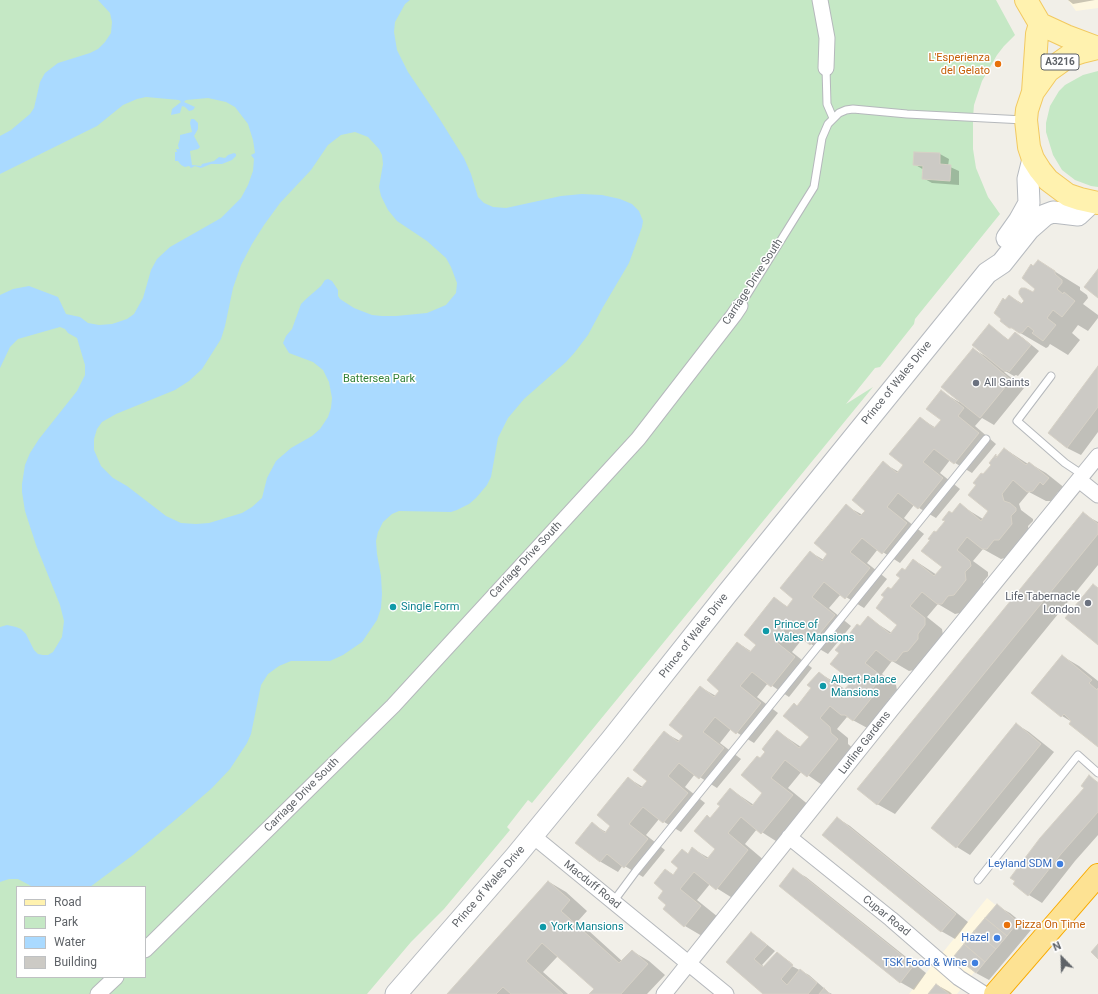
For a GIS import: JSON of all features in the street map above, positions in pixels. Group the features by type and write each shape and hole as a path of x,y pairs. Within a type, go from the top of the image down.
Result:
{"highway":[{"path":"995,994 1098,875"}],"main road":[{"path":"1026,0 1040,24"},
{"name":"A3216","path":"1095,202 1068,195 1057,188 1044,175 1028,147 1026,120 1028,106 1033,92 1037,34 1040,24 1098,48"},
{"name":"A3216","path":"1033,92 1048,71 1058,63 1069,56 1098,48"}],"street":[{"path":"820,0 827,38 826,68"},
{"name":"Prince of Wales Drive","path":"987,273 994,255 1019,221 1029,203 1028,179 1034,159"},
{"name":"Prince of Wales Drive","path":"396,994 533,836 987,273 1002,263 1029,229 1045,215 1053,212 1064,212 1078,215 1095,202"},
{"name":"Carriage Drive South","path":"146,949 393,706 638,438 740,306"},
{"name":"Lurline Gardens","path":"664,994 900,698 1098,456"},
{"path":"1081,478 1098,495"},
{"name":"Macduff Road","path":"533,836 726,994"},
{"name":"Cupar Road","path":"789,838 891,920 959,978 984,994"},
{"path":"98,994 115,978"}],"lane":[{"path":"826,68 827,104 832,118 839,113 853,109 907,114 1026,120"},
{"name":"Carriage Drive South","path":"740,306 814,187 822,138 832,118"},
{"path":"1051,376 1017,421 1081,478"},
{"path":"613,902 636,871 986,439"},
{"path":"978,880 1078,755 1098,773"}],"shaded area":[{"path":"1068,0 1098,0 1098,8 1076,11"},
{"path":"987,898 1015,921 957,994 909,994"}],"green space":[{"name":"Battersea Park","path":"0,0 996,0 1015,35 997,55 982,81 974,105 973,149 976,168 988,197 1000,214 915,319 914,324 880,367 875,368 846,404 873,387 532,803 528,800 507,827 510,830 444,909 411,942 367,994 0,994"},
{"path":"1098,71 1098,187 1075,180 1062,170 1053,155 1046,132 1046,123 1050,106 1059,91 1065,85 1083,75"}],"water":[{"path":"98,0 410,0 405,4 395,22 394,32 397,50 408,72 464,158 478,197 484,203 493,207 506,208 561,196 582,194 602,195 620,199 632,204 639,211 643,221 629,263 588,335 566,362 524,399 508,418 498,438 491,477 487,485 476,498 469,504 451,512 399,511 392,514 383,522 378,532 376,541 381,576 381,608 377,620 362,642 343,655 330,661 291,661 279,666 268,674 261,685 251,734 247,743 230,769 212,788 181,815 133,855 91,886 31,886 18,879 9,879 0,882 0,627 7,625 21,629 26,634 34,650 38,654 43,655 48,655 53,652 62,637 64,621 60,605 36,545 25,511 22,484 25,465 30,453 39,439 77,391 85,375 85,365 77,338 60,327 18,339 10,347 0,368 0,295 13,289 29,286 58,297 66,314 80,317 88,323 99,325 112,324 127,319 134,314 143,298 151,270 157,259 170,247 221,218 241,198 253,171 254,159 251,155 255,153 248,124 235,107 226,102 208,98 186,100 184,102 195,107 193,110 189,111 182,106 180,113 171,115 172,109 181,102 179,100 146,97 123,105 97,126 0,174 0,136 11,130 30,114 34,108 40,82 45,73 58,63 98,49 111,33 112,22 110,13","holes":["355,132 368,137 379,149 382,155 383,164 379,187 381,196 388,210 397,221 427,241 446,258 457,283 456,293 446,305 427,313 382,316 372,315 354,308 340,299 338,296 338,290 332,281 328,279 325,280 321,286 301,304 292,329 286,336 283,343 289,353 313,362 323,370 329,382 332,398 331,408 328,417 320,429 312,436 291,448 276,461 267,478 262,498 242,513 209,523 196,524 181,523 166,516 127,486 113,478 101,466 94,450 94,439 97,429 102,422 116,414 175,390 189,381 202,369 221,339 233,288 241,265 252,244 280,203 311,170 328,145 341,135"]},
{"path":"191,119 194,119 198,123 198,129 194,136 200,147 190,151 192,165 201,166 202,164 214,161 219,157 225,158 234,153 236,156 232,160 222,164 211,164 201,168 195,166 191,168 189,166 185,167 178,161 175,161 175,152 177,152 176,149 179,149 178,145 180,135 192,132 190,123"}],"building":[{"path":"914,152 940,153 940,164 951,165 950,181 922,179 923,166 913,165"},
{"path":"1038,260 1055,271 1055,274 1062,280 1062,283 1057,289 1063,294 1064,292 1075,301 1062,317 1053,310 1047,318 1056,325 1043,341 1032,333 1034,331 1028,326 1022,333 1009,328 1000,321 1001,319 994,313 1003,298 1005,300 1009,295 1021,304 1024,301 1019,294 1021,288 1025,288 1033,292 1035,289 1022,278 1031,264 1033,266"},
{"path":"1098,269 1098,298 1084,287"},
{"path":"989,324 1008,340 1015,332 1031,345 1009,372 1007,370 1005,372 972,345"},
{"name":"All Saints","path":"973,348 1011,380 980,418 941,387"},
{"path":"1098,366 1098,407 1067,448 1048,433"},
{"name":"Prince of Wales Mansions","path":"941,390 964,408 958,416 979,433 954,464 934,449 923,462 943,478 918,509 898,493 887,507 907,523 882,554 862,538 850,552 870,568 845,599 824,582 812,597 835,615 810,645 787,626 775,641 795,657 771,687 752,672 740,686 761,703 736,734 715,717 703,732 724,748 699,779 679,763 668,776 688,793 663,823 643,807 629,824 648,839 624,868 607,854 600,862 575,843 592,822 605,833 610,826 597,815 628,777 641,788 647,781 633,770 664,731 678,742 683,736 669,725 700,686 714,697 719,691 707,680 737,642 750,652 756,645 744,635 774,597 787,607 793,599 780,588 810,551 822,561 827,554 814,543 846,504 860,516 865,511 852,500 883,461 897,473 903,465 889,454 920,417 934,428 941,420 926,409"},
{"name":"Albert Palace Mansions","path":"1004,448 1026,465 1029,462 1049,478 1043,485 1040,482 1033,491 1027,492 1013,480 1002,494 1004,501 1010,503 1016,508 1016,511 1011,516 1012,524 999,540 994,540 987,549 982,549 967,537 957,550 970,561 971,566 965,572 966,580 954,595 948,596 942,604 937,604 922,592 910,606 925,618 925,625 918,634 918,639 908,651 903,652 896,661 890,661 876,650 865,663 879,674 879,680 873,688 874,695 853,721 845,715 841,715 830,706 820,718 830,727 831,733 838,739 807,777 785,760 771,778 793,795 761,834 741,817 728,833 748,850 716,890 694,872 680,889 701,906 684,927 663,909 666,905 658,898 663,891 654,883 665,869 673,875 678,868 671,862 682,849 688,854 692,847 707,859 715,849 694,831 707,815 710,818 720,806 717,804 730,788 752,806 762,793 741,775 757,756 760,758 765,752 762,749 777,730 799,748 809,737 783,716 794,703 797,706 811,688 807,685 819,672 843,691 852,681 830,664 839,653 835,650 842,642 845,644 853,635 850,633 857,624 860,626 868,616 890,634 897,625 876,608 884,597 881,595 888,587 891,589 900,578 896,575 902,568 905,570 913,559 934,576 942,567 921,551 930,540 928,539 934,531 936,532 945,521 942,520 949,511 952,513 960,503 981,521 988,511 968,495 976,485 973,483 981,473 983,474 991,465 989,463 996,454 996,458"},
{"path":"1083,512 1098,524 1098,534 877,805 857,789"},
{"name":"Life Tabernacle London","path":"1093,584 1098,588 1098,645 1065,618"},
{"path":"1062,655 1092,680 1089,683 1097,690 1098,688 1098,747 1069,724 1071,721 1064,714 1061,717 1031,693"},
{"path":"1016,723 1041,744 956,848 931,828"},
{"path":"1089,775 1098,783 1098,812 1061,854 1028,896 1013,884 1015,881 1010,878 1040,838 1084,788 1081,786"},
{"path":"837,817 956,914 941,932 822,835"},
{"path":"793,868 914,965 900,983 779,886"},
{"name":"York Mansions","path":"548,881 570,900 561,911 619,963 632,950 648,964 621,994 589,994 594,989 542,943 526,961 563,994 511,994 503,987 496,994 447,994"},
{"path":"997,904 1018,922 1007,936 985,918"},
{"path":"985,918 1007,936 996,949 974,931"},
{"path":"974,931 996,949 985,962 964,944"},
{"path":"751,932 767,945 754,959 763,967 777,952 793,965 781,979 787,985 800,969 817,983 808,994 763,994 726,962"},
{"path":"964,944 985,962 976,973 954,956"},
{"path":"1098,944 1098,959 1091,952"},
{"path":"936,984 949,994 928,994"},
{"path":"824,988 830,994 819,994"}],"place":[{"name":"L'Esperienza del Gelato","path":"998,64"},
{"name":"All Saints","path":"976,383"},
{"name":"Life Tabernacle London","path":"1088,603"},
{"name":"Single Form","path":"393,607"},
{"name":"Prince of Wales Mansions","path":"766,631"},
{"name":"Albert Palace Mansions","path":"823,686"},
{"name":"Leyland SDM","path":"1060,864"},
{"name":"Pizza On Time","path":"1007,925"},
{"name":"York Mansions","path":"543,927"},
{"name":"Hazel","path":"997,938"},
{"name":"TSK Food & Wine","path":"975,963"}]}
